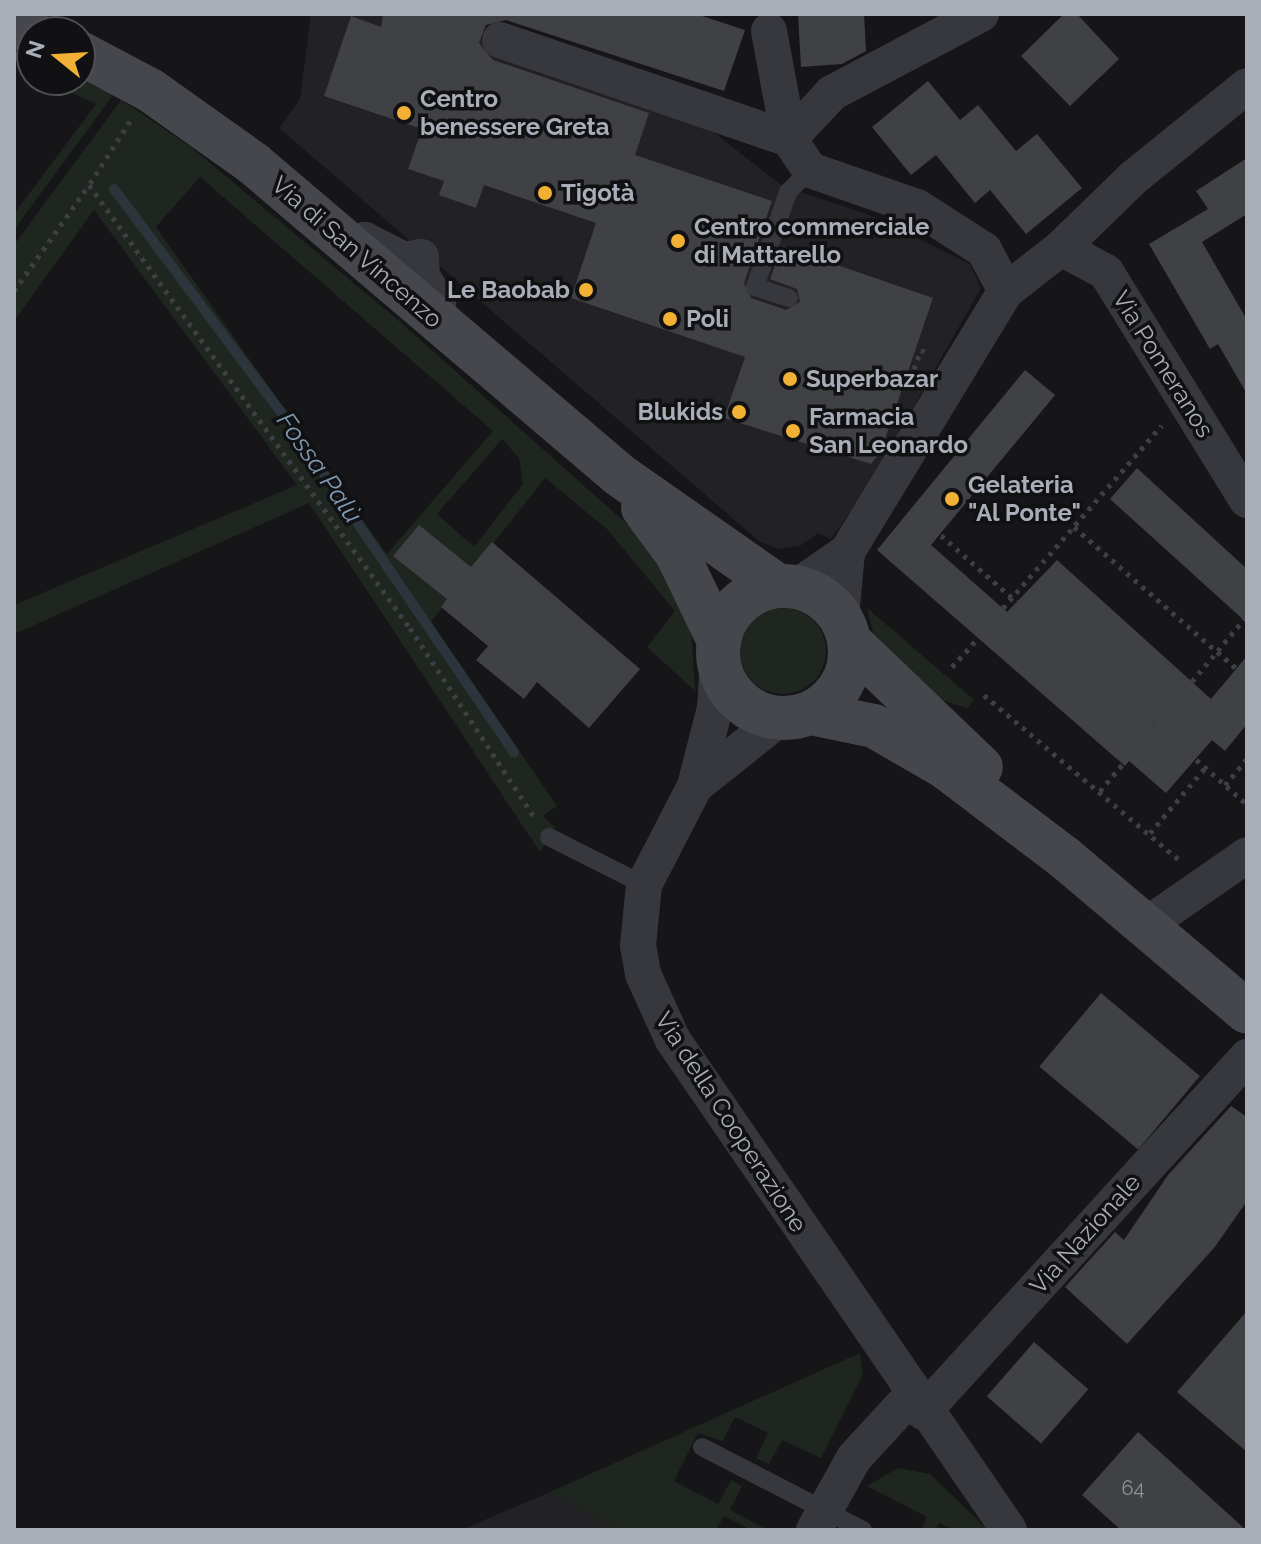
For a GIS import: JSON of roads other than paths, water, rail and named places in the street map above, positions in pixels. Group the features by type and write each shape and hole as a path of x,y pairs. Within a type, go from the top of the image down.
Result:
{"main road":[{"name":"Via di San Vincenzo","path":"96,61 150,90 254,164 618,474 787,586"},
{"name":"Via di San Vincenzo","path":"618,474 677,554 718,651"},
{"path":"1065,858 963,748 845,630 822,598 787,586 739,603 718,651 725,683 739,701 795,716 874,726 905,740 1065,858 1247,1012"},
{"path":"795,716 843,685 845,630"}],"street":[{"path":"789,139 832,93 981,14"},
{"path":"769,31 799,181 917,207 984,250 1006,291"},
{"path":"500,40 789,139"},
{"path":"787,586 847,552 1006,291 1061,248 1133,178 1247,86"},
{"name":"Via Pomeranos","path":"1061,248 1106,272 1247,500"},
{"path":"845,630 847,552"},
{"name":"Via della Cooperazione","path":"718,651 715,708 695,786 644,885 638,945 643,974 673,1040 918,1404 1009,1530"},
{"name":"Via della Cooperazione","path":"695,786 795,716"},
{"path":"1145,926 1247,855"},
{"name":"Via Nazionale","path":"918,1404 1247,1057"},
{"path":"819,1520 854,1458 918,1404"}],"lane":[{"path":"789,298 755,287 799,181"},
{"path":"549,837 644,885"},
{"path":"702,1447 819,1520 863,1530"}],"waterway":[{"name":"Fossa Palù","path":"114,189 292,427 514,753"}],"place":[{"name":"Centro benessere Greta","path":"404,113"},
{"name":"Tigotà","path":"545,193"},
{"name":"Centro commerciale di Mattarello","path":"678,241"},
{"name":"Le Baobab","path":"586,290"},
{"name":"Poli","path":"670,319"},
{"name":"Superbazar","path":"790,379"},
{"name":"Blukids","path":"739,412"},
{"name":"Farmacia San Leonardo","path":"793,431"},
{"name":"Gelateria \"Al Ponte\"","path":"952,499"}]}
